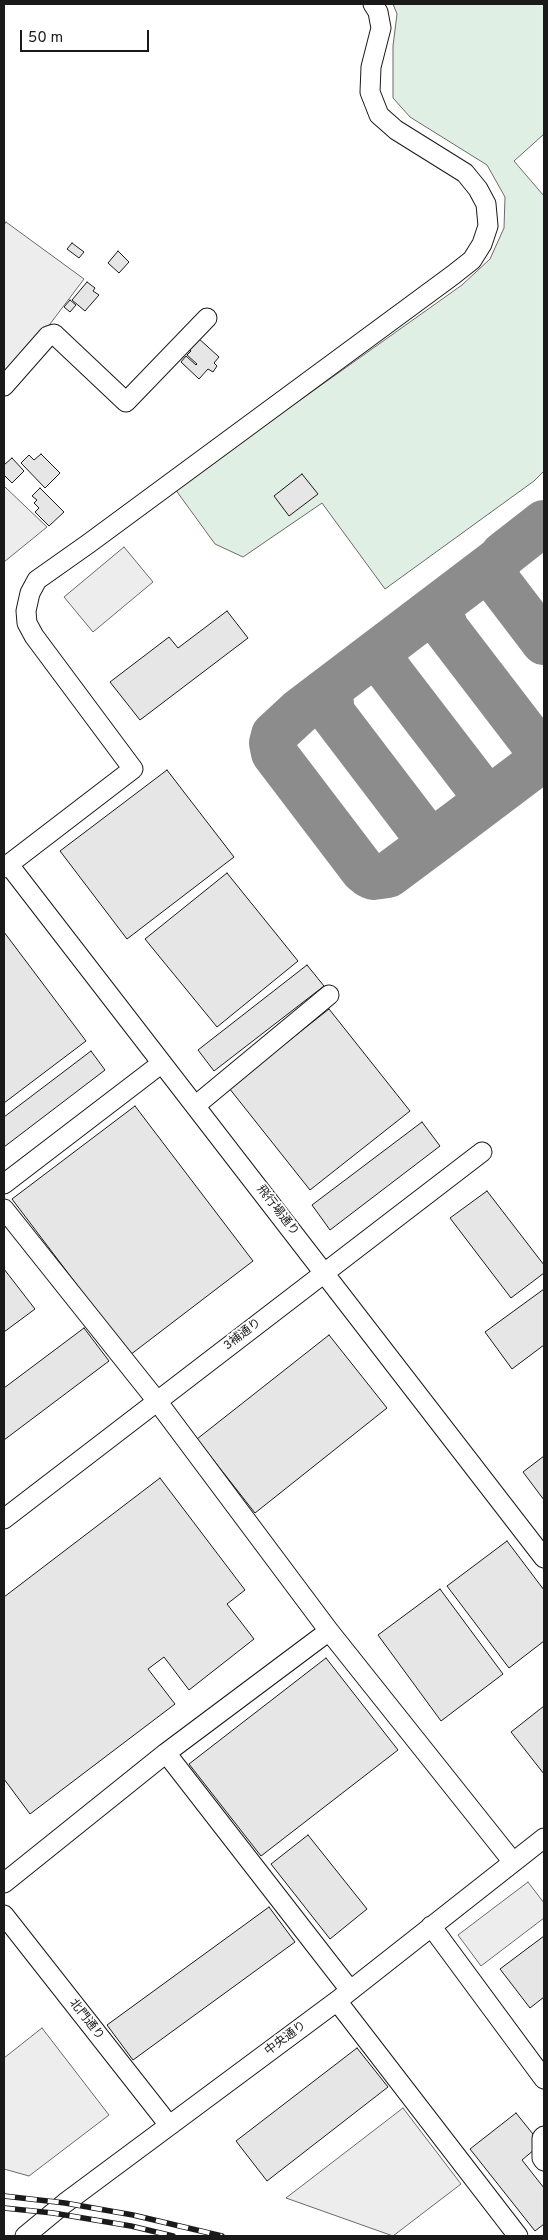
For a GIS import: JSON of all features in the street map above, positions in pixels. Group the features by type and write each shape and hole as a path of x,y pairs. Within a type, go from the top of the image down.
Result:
{"street":[{"path":"6,867 133,769 34,636 27,623 26,611 30,593 37,580 453,275 472,260 482,244 488,226 486,204 478,189 465,173 396,130 379,115 370,92 371,67 381,28 378,12 373,4"},
{"path":"4,386 48,336 54,334 126,402 207,318"},
{"name":"飛行場通り","path":"6,867 195,1106 544,1558"},
{"path":"195,1106 329,996"},
{"path":"4,1184 162,1064"},
{"name":"3補通り","path":"4,1518 482,1152"},
{"path":"4,1209 157,1401 329,1631 513,1862"},
{"path":"4,1883 166,1753 329,1631"},
{"path":"166,1753 518,2236"},
{"name":"中央通り","path":"25,2236 343,1995 544,1838"},
{"name":"北門通り","path":"4,1915 169,2125"},
{"path":"431,1926 544,2078"},
{"path":"544,2136 542,2138 542,2158 544,2160"}],"green space":[{"path":"393,4 544,4 544,134 514,161 544,196 544,471 534,481 385,589 322,503 243,557 215,544 175,489 462,285 490,259 504,228 505,197 487,165 410,117 393,98 393,46 397,14"}],"shaded area":[{"path":"6,222 84,279 50,324 4,376 4,225"},
{"path":"4,486 47,527 4,562"},
{"path":"124,547 153,582 93,632 64,597"},
{"path":"528,1882 544,1903 544,1918 481,1966 458,1935"},
{"path":"42,2028 109,2115 29,2176 4,2169 4,2058"},
{"path":"403,2108 461,2184 393,2236 286,2198"}],"building":[{"path":"72,243 84,252 79,258 67,249"},
{"path":"118,251 129,262 119,273 108,263"},
{"path":"87,282 95,288 93,291 99,295 85,311 72,300"},
{"path":"70,300 76,305 70,312 64,307"},
{"path":"197,337 219,357 214,363 217,366 213,372 208,369 199,379 181,362 186,356 197,364 187,355 191,351 187,348"},
{"path":"41,454 60,473 45,488 21,463 29,455 34,460"},
{"path":"12,458 24,471 12,483 4,475 4,465"},
{"path":"302,474 318,494 289,516 274,496"},
{"path":"40,488 64,512 49,526 35,512 39,508 34,503 37,500 32,496"},
{"path":"227,611 248,638 140,720 110,682 169,637 178,648"},
{"path":"167,770 234,857 127,939 60,851"},
{"path":"227,873 298,961 217,1027 145,939"},
{"path":"4,932 86,1041 4,1103"},
{"path":"307,965 324,986 214,1071 198,1050"},
{"path":"329,1009 410,1111 310,1190 229,1088"},
{"path":"91,1051 105,1070 4,1147 4,1117"},
{"path":"135,1106 253,1261 130,1355 12,1199"},
{"path":"422,1122 440,1146 330,1230 312,1205"},
{"path":"487,1191 544,1265 544,1273 511,1298 450,1218"},
{"path":"4,1269 35,1309 4,1332"},
{"path":"544,1289 544,1345 512,1369 485,1332"},
{"path":"84,1328 109,1361 4,1440 4,1388"},
{"path":"329,1335 387,1408 255,1513 197,1439"},
{"path":"544,1456 544,1500 523,1472"},
{"path":"160,1478 245,1590 227,1604 254,1639 189,1690 164,1657 148,1669 175,1704 30,1814 4,1779 4,1597"},
{"path":"507,1541 544,1590 544,1641 509,1668 447,1586"},
{"path":"440,1589 503,1674 441,1721 378,1635"},
{"path":"326,1658 398,1750 261,1856 189,1764"},
{"path":"544,1706 544,1774 511,1732"},
{"path":"308,1835 367,1909 330,1939 271,1864"},
{"path":"269,1907 295,1942 133,2060 107,2025"},
{"path":"544,1936 544,1997 530,2008 500,1969"},
{"path":"357,2048 388,2087 267,2181 236,2141"},
{"path":"516,2113 541,2144 522,2160 544,2188 544,2224 535,2231 470,2149"}],"taxiway":[{"path":"544,523 503,555 498,563 496,574 499,583 544,642"},
{"path":"431,843 388,875 373,877 369,875 363,870 274,753 272,743 274,735 301,710 500,559"},
{"path":"445,601 441,615 446,629 531,740 539,747 544,747"},
{"path":"389,643 384,659 386,667 488,800"},
{"path":"333,686 330,696 332,713 431,843 544,758"}],"railway":[{"path":"4,2196 65,2203 133,2215 222,2236"},
{"path":"4,2208 53,2213 131,2226 173,2236"}]}
